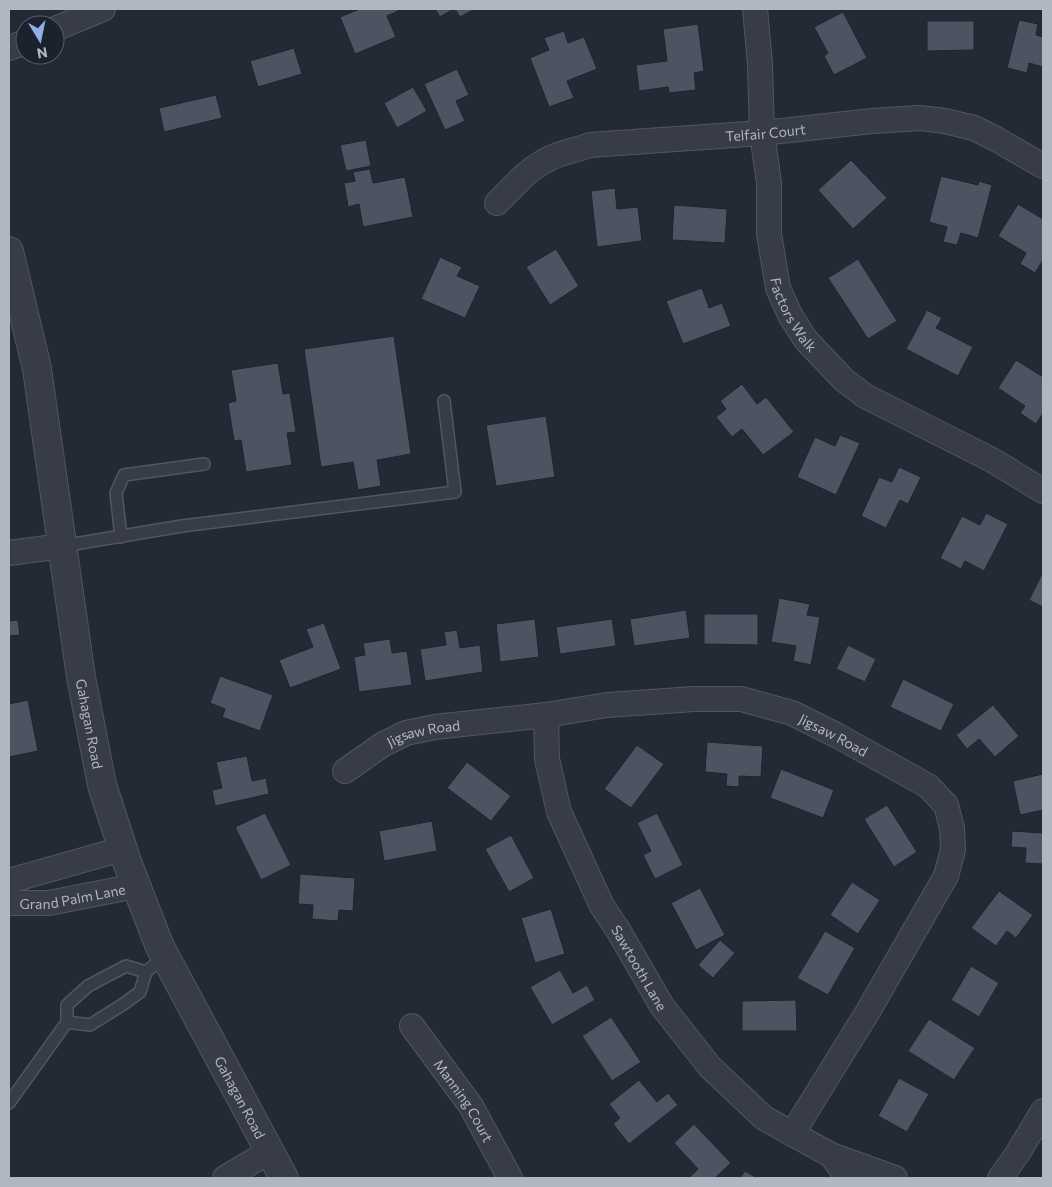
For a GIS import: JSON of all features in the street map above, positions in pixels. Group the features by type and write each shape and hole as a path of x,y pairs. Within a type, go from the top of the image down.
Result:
{"street":[{"path":"65,25 103,9"},
{"name":"Factors Walk","path":"754,9 760,64 762,133 769,183 768,234 778,288 790,315 806,340 844,380 865,396 992,460 1043,491"},
{"name":"Telfair Court","path":"497,203 543,161 558,154 590,145 762,133 872,121 920,118 974,128 1043,166"},
{"name":"Gahagan Road","path":"9,251 37,369 81,677 102,785 136,886 155,964 277,1164"},
{"path":"9,553 62,546"},
{"name":"Jigsaw Road","path":"345,771 382,745 406,733 435,726 546,715 607,705 694,699 741,700 767,705 792,713 928,786 946,804 952,828 953,850 946,876 867,1013 792,1134"},
{"name":"Sawtooth Lane","path":"546,715 548,758 559,812 602,906 662,1006 710,1067 764,1118 830,1155 896,1178"},
{"name":"Grand Palm Lane","path":"9,881 122,848"},
{"name":"Grand Palm Lane","path":"9,903 49,903 136,886"},
{"name":"Manning Court","path":"412,1026 471,1106 510,1178"},
{"path":"1000,1178 1043,1111"},
{"name":"Sawtooth Lane","path":"830,1155 848,1178"},
{"path":"225,1178 277,1164"}],"lane":[{"path":"62,546 182,526 455,492 444,401"},
{"path":"121,537 116,493 124,475 204,464"},
{"path":"67,1022 90,1025 122,1005 140,992 155,964"},
{"path":"9,1103 67,1022 67,1005 88,986 126,966 155,964"}],"building":[{"path":"360,9 397,9 398,11 387,16 396,37 355,54 340,17"},
{"path":"435,9 453,9 440,17"},
{"path":"455,9 475,9 460,17"},
{"path":"843,12 867,58 834,75 824,56 828,53 814,27"},
{"path":"1019,20 1038,24 1036,35 1043,37 1043,67 1029,63 1027,73 1007,68"},
{"path":"927,21 974,21 974,50 927,51"},
{"path":"698,24 704,71 694,73 696,90 669,93 668,87 639,91 636,65 667,61 663,29"},
{"path":"564,31 568,43 584,37 597,69 567,81 574,98 549,107 530,58 549,50 544,38"},
{"path":"294,48 302,74 258,87 250,61"},
{"path":"457,69 469,95 456,101 465,121 445,130 424,84"},
{"path":"413,87 427,111 397,128 384,103"},
{"path":"216,95 222,118 164,132 159,108"},
{"path":"366,140 371,166 346,171 340,145"},
{"path":"851,160 887,198 853,229 818,190"},
{"path":"370,169 373,183 405,177 413,217 363,227 359,204 348,207 344,183 355,181 353,172"},
{"path":"941,176 978,185 979,181 992,185 978,238 961,233 957,245 943,242 947,227 929,222"},
{"path":"615,188 617,209 638,207 642,241 597,247 591,191"},
{"path":"1018,204 1043,219 1043,260 1035,273 1020,264 1026,253 998,236"},
{"path":"674,205 727,209 725,243 672,240"},
{"path":"556,249 579,286 550,305 526,267"},
{"path":"440,257 462,267 457,276 480,286 465,318 421,299"},
{"path":"858,259 897,321 868,339 828,278"},
{"path":"702,288 709,308 722,303 731,326 683,344 666,301"},
{"path":"927,310 942,318 936,328 973,347 958,376 906,349"},
{"path":"394,336 411,454 377,460 381,486 358,490 353,462 321,467 304,349"},
{"path":"1016,360 1043,377 1043,413 1036,424 1020,413 1025,406 998,388"},
{"path":"278,363 283,394 290,393 296,432 287,433 292,465 246,472 241,440 234,441 228,403 236,401 231,370"},
{"path":"742,384 757,404 766,397 794,432 763,455 742,429 732,437 716,417 726,409 720,401"},
{"path":"546,416 555,477 496,486 486,425"},
{"path":"840,435 860,443 836,495 797,477 815,437 835,446"},
{"path":"899,467 921,477 908,504 900,500 886,528 861,516 879,477 892,482"},
{"path":"986,513 1008,524 984,571 965,561 961,569 940,558 962,516 980,525"},
{"path":"1043,572 1043,607 1029,600"},
{"path":"779,598 810,604 807,615 820,617 811,665 793,661 796,646 771,642"},
{"path":"686,610 690,638 634,646 630,619"},
{"path":"704,614 758,614 758,645 704,644"},
{"path":"535,619 539,657 500,662 496,624"},
{"path":"612,619 616,646 560,654 556,627"},
{"path":"18,620 20,635 9,636 9,621"},
{"path":"324,623 341,669 290,688 279,660 313,647 306,629"},
{"path":"457,630 460,648 480,645 483,672 425,681 420,649 446,645 444,632"},
{"path":"390,639 392,653 407,651 412,685 359,692 354,657 365,655 363,643"},
{"path":"848,645 876,659 865,682 836,669"},
{"path":"220,676 273,695 260,731 222,717 225,709 210,703"},
{"path":"903,679 954,704 941,731 890,707"},
{"path":"28,700 38,751 9,757 9,704"},
{"path":"993,705 1019,736 995,757 979,739 967,749 956,735"},
{"path":"707,742 763,746 761,777 739,776 739,787 726,786 727,774 705,772"},
{"path":"637,745 664,764 631,808 604,789"},
{"path":"247,756 252,781 266,778 269,794 215,806 212,790 222,788 216,762"},
{"path":"467,762 511,796 491,821 447,788"},
{"path":"781,769 834,790 823,818 770,798"},
{"path":"1043,774 1043,810 1020,815 1013,781"},
{"path":"887,805 917,852 894,867 864,819"},
{"path":"265,813 291,865 261,880 235,827"},
{"path":"657,813 683,865 655,879 643,855 651,851 637,823"},
{"path":"432,821 437,851 384,861 379,831"},
{"path":"1012,831 1043,833 1043,864 1025,863 1026,848 1011,847"},
{"path":"511,835 534,878 509,892 485,849"},
{"path":"300,874 355,878 353,911 339,910 338,921 312,919 313,905 298,904"},
{"path":"852,882 880,900 858,934 830,915"},
{"path":"700,888 725,935 696,950 671,903"},
{"path":"999,891 1033,915 1016,938 1007,931 996,946 971,928"},
{"path":"551,909 565,954 535,963 521,918"},
{"path":"825,931 855,948 828,995 797,978"},
{"path":"720,940 735,953 713,978 698,965"},
{"path":"971,966 999,983 979,1017 951,1000"},
{"path":"560,970 573,993 587,985 595,1000 552,1025 530,987"},
{"path":"796,1000 797,1031 742,1031 742,1001"},
{"path":"611,1017 641,1062 612,1081 582,1036"},
{"path":"929,1019 975,1048 954,1080 908,1051"},
{"path":"899,1078 929,1094 907,1132 878,1116"},
{"path":"639,1080 657,1102 668,1093 678,1105 629,1144 613,1124 620,1118 609,1104"},
{"path":"694,1124 731,1163 715,1178 689,1178 698,1169 674,1143"},
{"path":"745,1171 757,1178 740,1178"}]}
